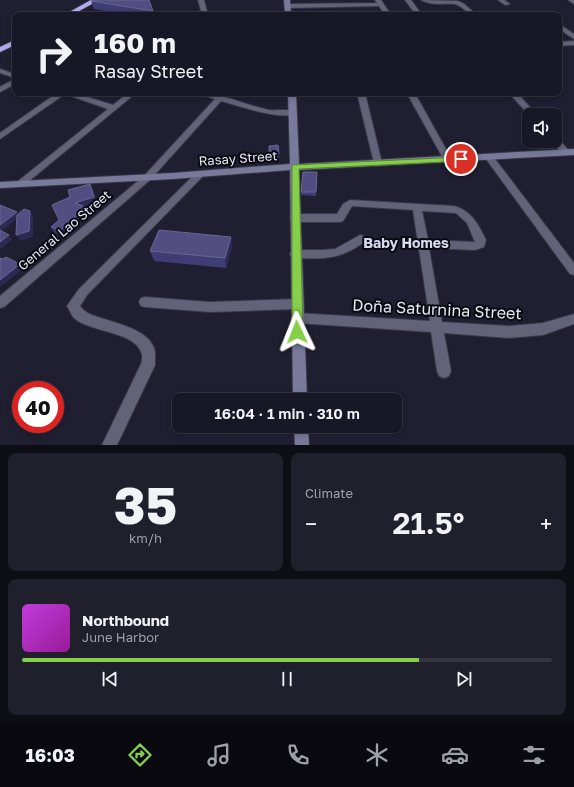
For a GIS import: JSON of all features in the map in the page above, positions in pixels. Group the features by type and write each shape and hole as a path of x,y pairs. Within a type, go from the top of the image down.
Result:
{"highway":[{"path":"73,12 96,0"},
{"path":"0,50 12,44"}],"street":[{"path":"201,0 204,12"},
{"path":"408,0 417,12"},
{"path":"424,0 440,3 456,1 470,12"},
{"path":"501,0 507,4"},
{"path":"288,3 380,2 386,12"},
{"path":"562,28 574,37"},
{"path":"562,44 574,43"},
{"path":"0,71 12,75"},
{"path":"0,90 12,83"},
{"path":"0,137 58,96"},
{"path":"77,96 114,108"},
{"path":"20,184 128,96"},
{"path":"212,96 270,112 293,113"},
{"path":"292,96 296,304 300,393"},
{"path":"362,96 378,163"},
{"path":"517,96 527,108"},
{"path":"413,97 448,160"},
{"name":"General Lao Street","path":"0,303 147,178 220,98"},
{"path":"562,146 570,153"},
{"name":"Rasay Street","path":"0,185 147,178 294,167 570,153"},
{"path":"489,157 574,271"},
{"path":"109,445 148,365 150,353 137,338 126,332 81,316 74,310 73,306 83,292 200,174"},
{"path":"295,218 340,218 344,213 346,206 350,203 454,209 462,211 467,216 481,240 480,244 475,246 423,244"},
{"path":"418,207 444,371"},
{"path":"295,254 340,253 360,239"},
{"path":"145,302 210,307 296,304"},
{"name":"Doña Saturnina Street","path":"297,318 509,332 543,329 574,319"},
{"path":"301,433 302,445"}],"building":[{"path":"149,0 153,11 91,1"},
{"path":"278,145 279,154 269,154 269,146"},
{"path":"303,172 317,172 316,192 301,192"},
{"path":"90,184 94,197 75,203 89,208 82,214 80,213 61,230 51,227 59,220 52,205 70,197 68,190"},
{"path":"0,205 17,212 0,225"},
{"path":"24,209 30,211 29,231 16,235 17,215"},
{"path":"0,230 9,235 0,242"},
{"path":"159,230 231,237 225,258 150,251"},
{"path":"6,257 20,264 0,280 0,258 3,259"}],"district":[{"name":"Baby Homes","path":"406,242"}],"route":[{"path":"297,332 294,167 461,159"}]}
